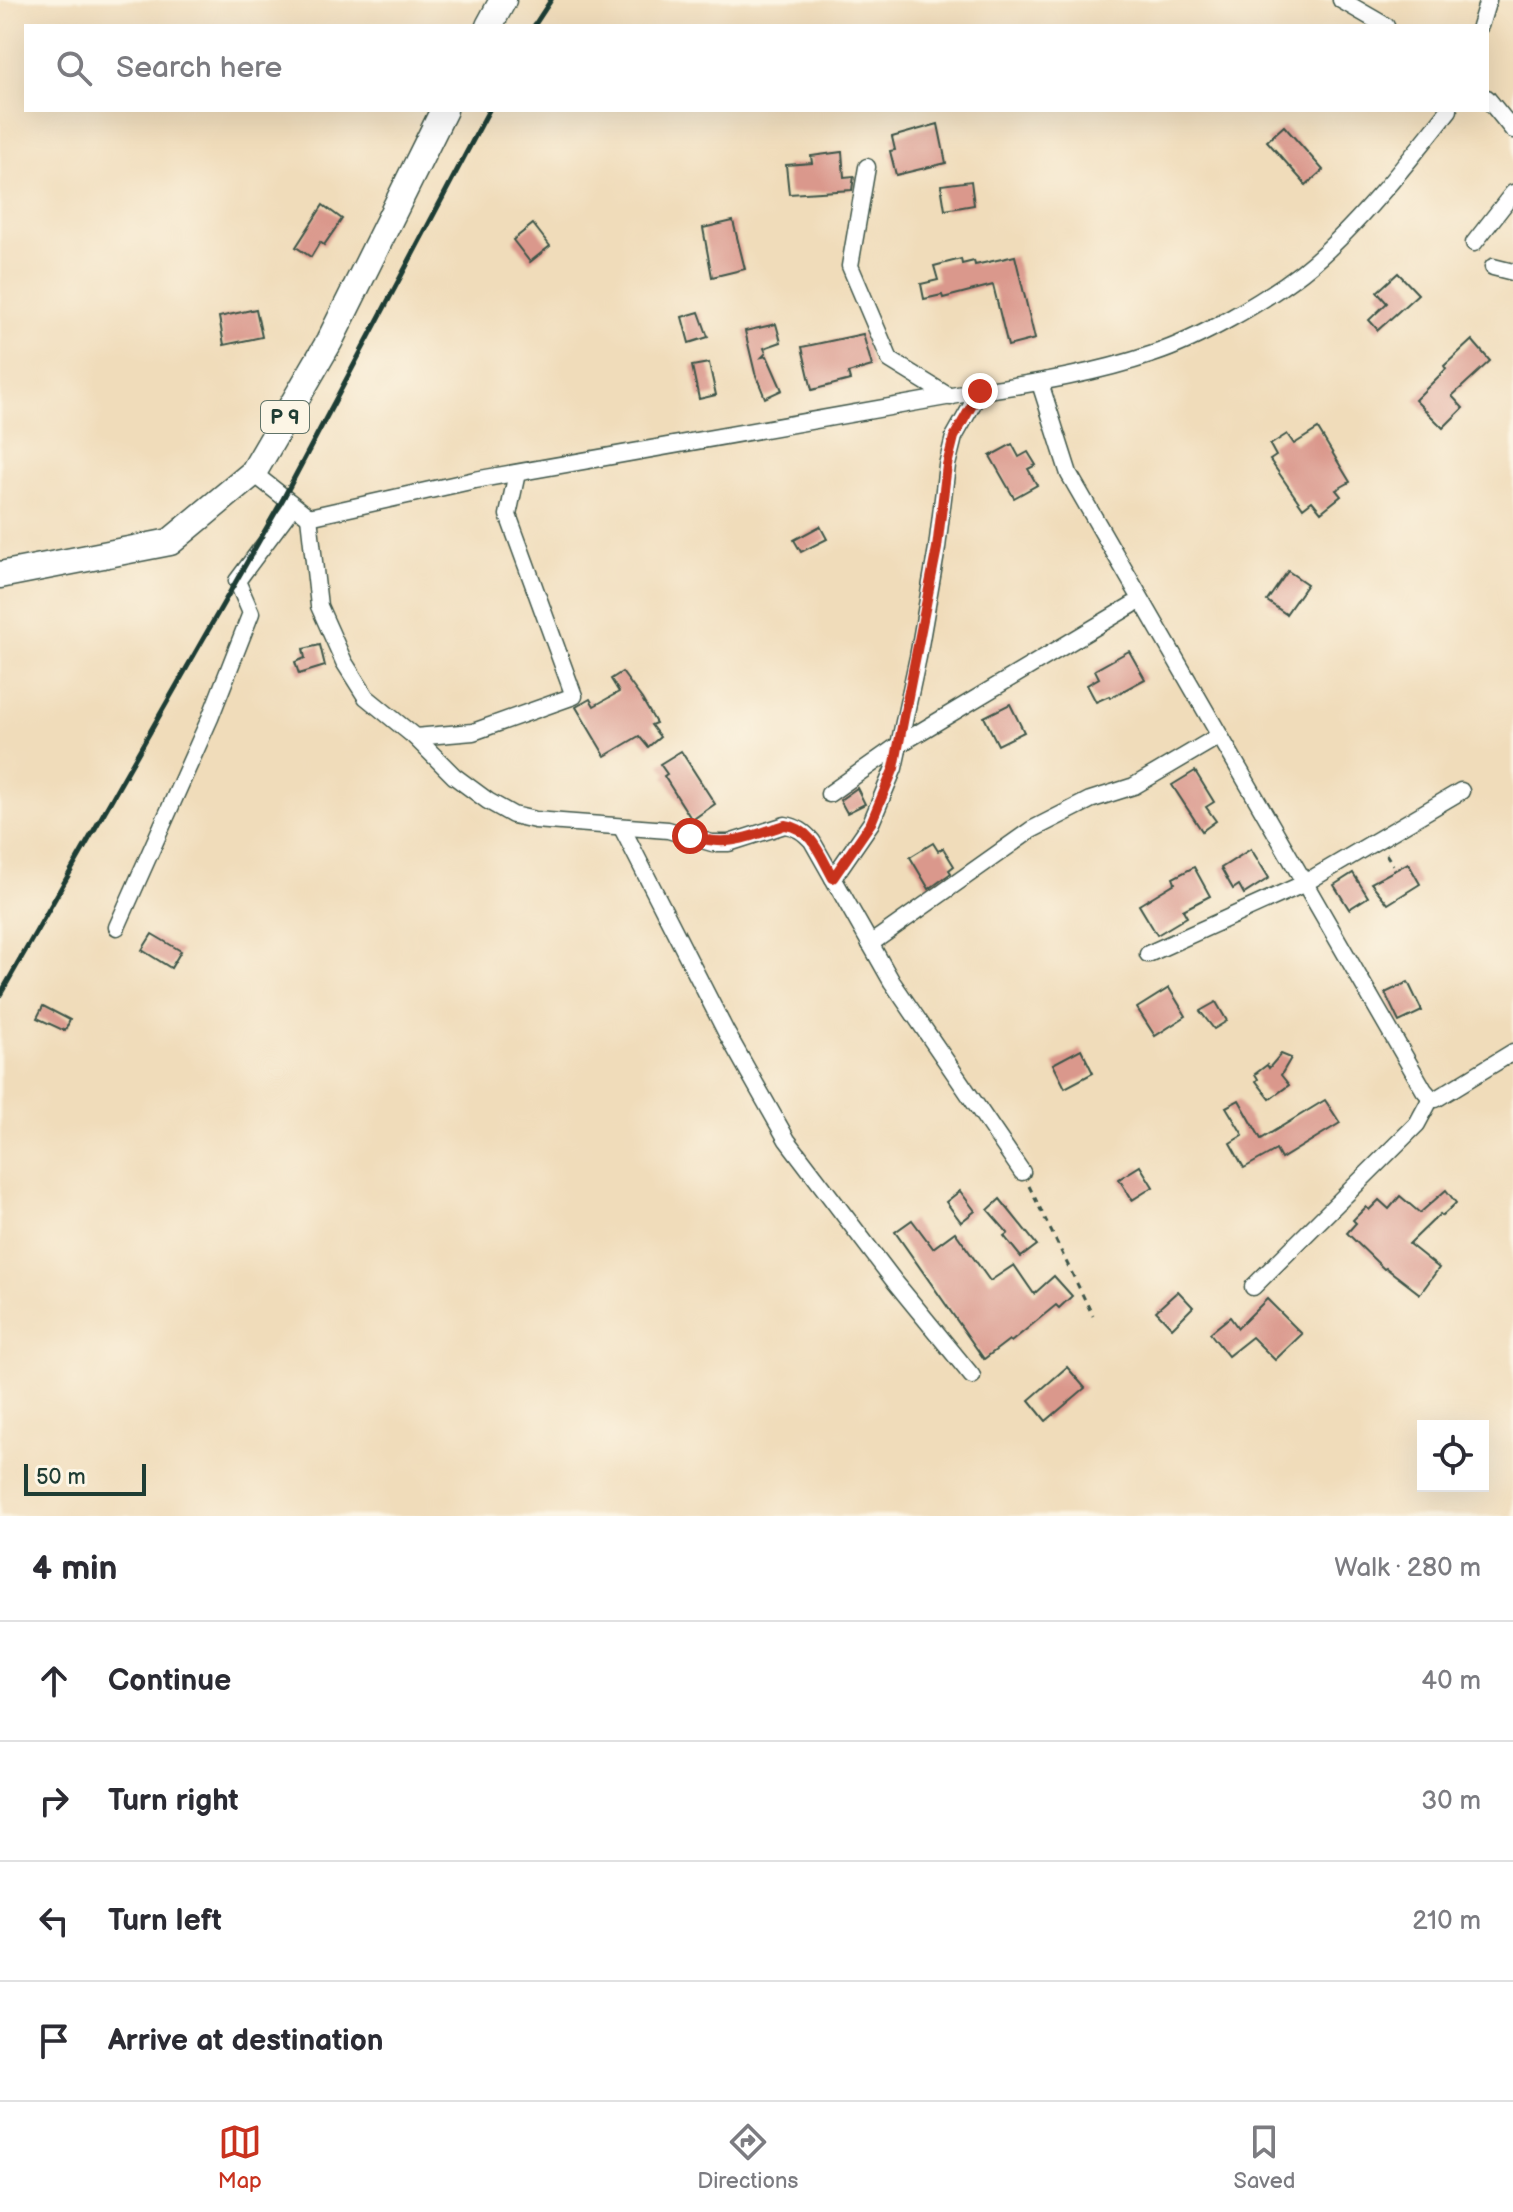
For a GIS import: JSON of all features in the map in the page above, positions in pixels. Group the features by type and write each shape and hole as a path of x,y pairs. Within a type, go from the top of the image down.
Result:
{"main road":[{"path":"490,24 503,0"},
{"name":"P 9","path":"0,575 170,542 253,473 329,342 443,112"}],"street":[{"path":"1341,0 1383,24"},
{"path":"1481,24 1488,0"},
{"path":"1489,100 1513,130"},
{"path":"253,473 309,517 517,473 1040,383 1154,354 1215,326 1303,271 1362,214 1447,112"},
{"path":"867,167 850,266 890,360 950,397"},
{"path":"1474,243 1513,193"},
{"path":"1493,267 1513,272"},
{"path":"1040,383 1069,474 1424,1090 1436,1099 1513,1052"},
{"path":"833,878 871,823 894,768 937,548 947,465 954,437 980,391"},
{"path":"415,737 473,732 574,696 508,515 517,473"},
{"path":"117,927 210,718 251,613 237,581 293,506"},
{"path":"309,517 319,606 344,662 366,697 415,737 454,776 513,815 535,820 668,830 712,843 729,843 785,825 794,826 812,841 892,982 1022,1172"},
{"path":"829,794 900,744 1132,605"},
{"path":"870,944 1031,830 1090,800 1134,786 1219,736"},
{"path":"1148,954 1303,884 1461,791"},
{"path":"622,828 726,1032 787,1140 895,1282 972,1376"},
{"path":"1253,1287 1417,1124 1431,1098"}],"path":[{"path":"1022,1172 1093,1316"}],"building":[{"path":"938,124 946,163 896,175 890,151 895,150 892,137"},
{"path":"1284,126 1323,170 1306,185 1267,141"},
{"path":"842,152 844,177 854,176 852,190 789,194 786,165 812,163 811,156"},
{"path":"971,181 974,205 945,210 941,185"},
{"path":"323,205 342,219 324,245 320,242 311,257 296,247"},
{"path":"733,221 745,269 712,277 703,228"},
{"path":"533,224 550,246 530,262 513,240"},
{"path":"1015,256 1035,339 1008,346 993,285 943,298 942,295 924,299 921,284 938,280 934,266 961,259 962,264 974,261 975,265"},
{"path":"1398,273 1418,294 1378,330 1369,320 1387,303 1377,292"},
{"path":"256,309 262,337 224,345 219,317"},
{"path":"699,312 708,337 689,343 682,317"},
{"path":"776,324 781,342 764,348 766,353 762,357 767,356 782,390 765,398 755,373 745,331"},
{"path":"863,334 872,366 848,373 850,380 812,390 802,347"},
{"path":"1472,340 1490,361 1452,396 1463,408 1443,428 1415,400"},
{"path":"709,363 716,395 699,399 692,366"},
{"path":"1318,429 1350,482 1336,490 1341,496 1321,512 1312,501 1303,508 1270,460 1276,456 1270,445 1287,434 1294,444"},
{"path":"1012,444 1019,457 1028,452 1036,465 1028,469 1037,485 1014,498 990,456"},
{"path":"820,526 827,539 801,552 794,540"},
{"path":"1288,571 1307,584 1286,614 1267,601"},
{"path":"320,645 325,666 299,674 295,662 305,658 303,649"},
{"path":"1129,651 1145,679 1096,702 1087,685 1099,678 1095,670"},
{"path":"622,672 642,699 656,723 651,725 660,737 648,747 639,736 605,756 576,707 590,699 594,706 619,692 611,679"},
{"path":"1010,704 1024,732 998,745 984,717"},
{"path":"681,751 715,804 692,820 664,776 667,774 660,764"},
{"path":"1195,771 1214,802 1206,807 1216,821 1202,831 1172,785"},
{"path":"857,788 865,804 847,813 840,800"},
{"path":"933,843 938,851 943,848 954,866 949,870 951,873 929,889 910,857"},
{"path":"1251,849 1269,878 1244,894 1239,885 1233,889 1221,868"},
{"path":"1408,863 1420,884 1388,904 1371,883"},
{"path":"1194,867 1210,896 1183,910 1187,917 1157,935 1139,905 1175,883 1173,878"},
{"path":"1353,873 1368,897 1349,909 1334,885"},
{"path":"152,934 181,951 171,968 142,950"},
{"path":"1408,982 1422,1011 1399,1022 1385,993"},
{"path":"1169,988 1186,1016 1155,1036 1137,1008"},
{"path":"1216,1002 1227,1021 1214,1029 1200,1011"},
{"path":"43,1006 70,1020 65,1031 37,1018"},
{"path":"1081,1049 1093,1073 1065,1088 1053,1064"},
{"path":"1281,1054 1291,1058 1281,1075 1289,1085 1270,1099 1256,1081 1255,1074 1267,1065 1269,1068"},
{"path":"1239,1100 1261,1139 1325,1100 1340,1123 1281,1159 1276,1150 1244,1168 1230,1143 1243,1135 1226,1107"},
{"path":"1140,1166 1153,1187 1132,1200 1119,1179"},
{"path":"1446,1190 1456,1203 1409,1244 1439,1268 1420,1294 1384,1269 1347,1233 1356,1223 1353,1220 1379,1200 1389,1209 1400,1196 1420,1213"},
{"path":"960,1191 975,1211 961,1222 946,1202"},
{"path":"1000,1199 1037,1245 1021,1257 1004,1236 1008,1233 988,1210"},
{"path":"912,1220 933,1248 955,1232 990,1281 1014,1265 1034,1294 1054,1276 1072,1296 984,1359 895,1232"},
{"path":"1178,1291 1193,1307 1172,1328 1156,1311"},
{"path":"1267,1299 1302,1334 1275,1360 1252,1337 1228,1356 1210,1333 1230,1317 1238,1328"},
{"path":"1067,1367 1085,1388 1046,1421 1029,1400"}],"railway":[{"path":"535,24 551,0"},
{"path":"0,995 283,499 488,112"}],"route":[{"path":"690,836 712,843 729,843 785,825 794,826 812,841 833,878 871,823 894,768 900,744 918,657 954,437 980,391"}]}
